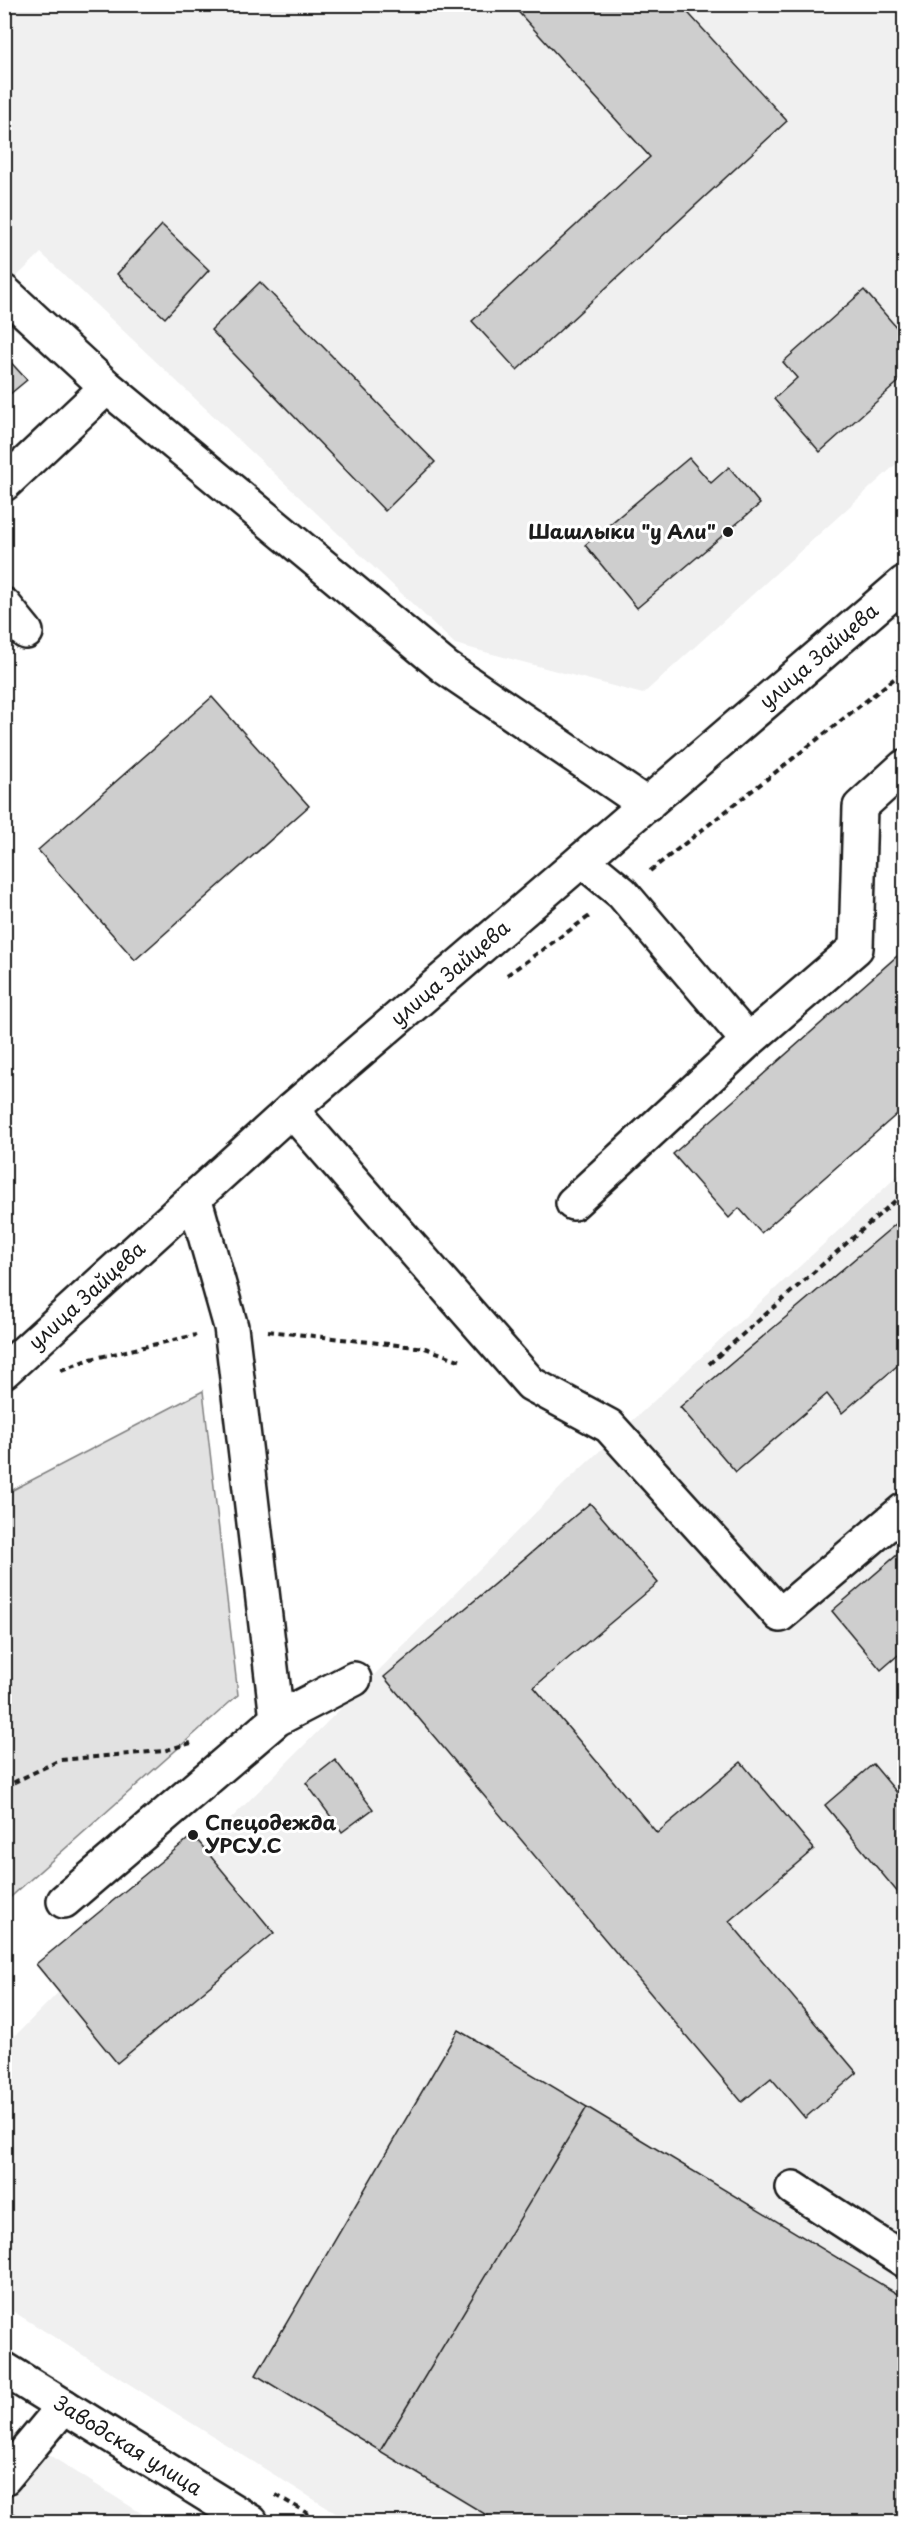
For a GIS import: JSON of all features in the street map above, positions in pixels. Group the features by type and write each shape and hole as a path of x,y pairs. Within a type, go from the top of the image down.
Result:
{"main road":[{"path":"4,292 107,387 446,668 647,805"},
{"path":"4,484 107,387"},
{"name":"улица Зайцева","path":"4,1371 195,1200 291,1110 902,590"},
{"path":"4,605 26,632"},
{"path":"573,1203 748,1041 856,948 860,807 904,766"},
{"path":"582,860 622,893 748,1041"},
{"path":"291,1110 531,1384 609,1426 780,1615 904,1510"},
{"path":"195,1200 231,1327 277,1719"},
{"path":"64,1901 277,1719 354,1679"},
{"path":"793,2188 904,2260"},
{"name":"Заводская улица","path":"4,2368 251,2523"},
{"path":"4,2478 64,2406"}],"path":[{"path":"499,981 622,893 904,671"},
{"path":"709,1364 904,1193"},
{"path":"4,1787 60,1760 162,1751 197,1741"}],"shaded area":[{"path":"5,5 904,5 904,457 643,694 455,644 41,253 5,288"},
{"path":"904,1170 904,2522 350,2522 6,2307 4,2047 565,1483"},
{"path":"203,1391 238,1695 5,1902 5,1494"},
{"path":"5,2427 155,2522 5,2522"}],"building":[{"path":"511,4 680,4 787,121 517,370 472,321 650,157"},
{"path":"162,225 209,270 165,318 117,274"},
{"path":"260,282 435,462 385,511 211,330"},
{"path":"864,290 904,336 904,377 820,452 774,399 797,378 783,362"},
{"path":"4,355 27,380 4,399"},
{"path":"689,458 711,483 729,467 760,504 637,608 585,545"},
{"path":"212,697 309,806 135,960 38,850"},
{"path":"904,919 904,935 896,926"},
{"path":"904,950 904,1108 761,1233 739,1208 729,1218 673,1154"},
{"path":"904,1217 904,1360 842,1413 827,1394 736,1472 680,1407"},
{"path":"590,1503 658,1583 534,1687 657,1833 741,1762 814,1849 729,1921 857,2073 805,2118 771,2078 742,2102 384,1677"},
{"path":"904,1549 904,1650 881,1670 832,1611"},
{"path":"335,1760 373,1809 342,1832 306,1783"},
{"path":"873,1764 904,1801 904,1900 825,1805"},
{"path":"193,1835 274,1933 117,2063 36,1964"},
{"path":"458,2030 587,2107 380,2451 256,2375"},
{"path":"587,2107 904,2298 904,2522 498,2522 380,2451"},
{"path":"4,2508 29,2522 4,2522"}],"place":[{"name":"Шашлыки \"у Али\"","path":"728,532"},
{"name":"Спецодежда УРСУ.С","path":"193,1835"}]}
